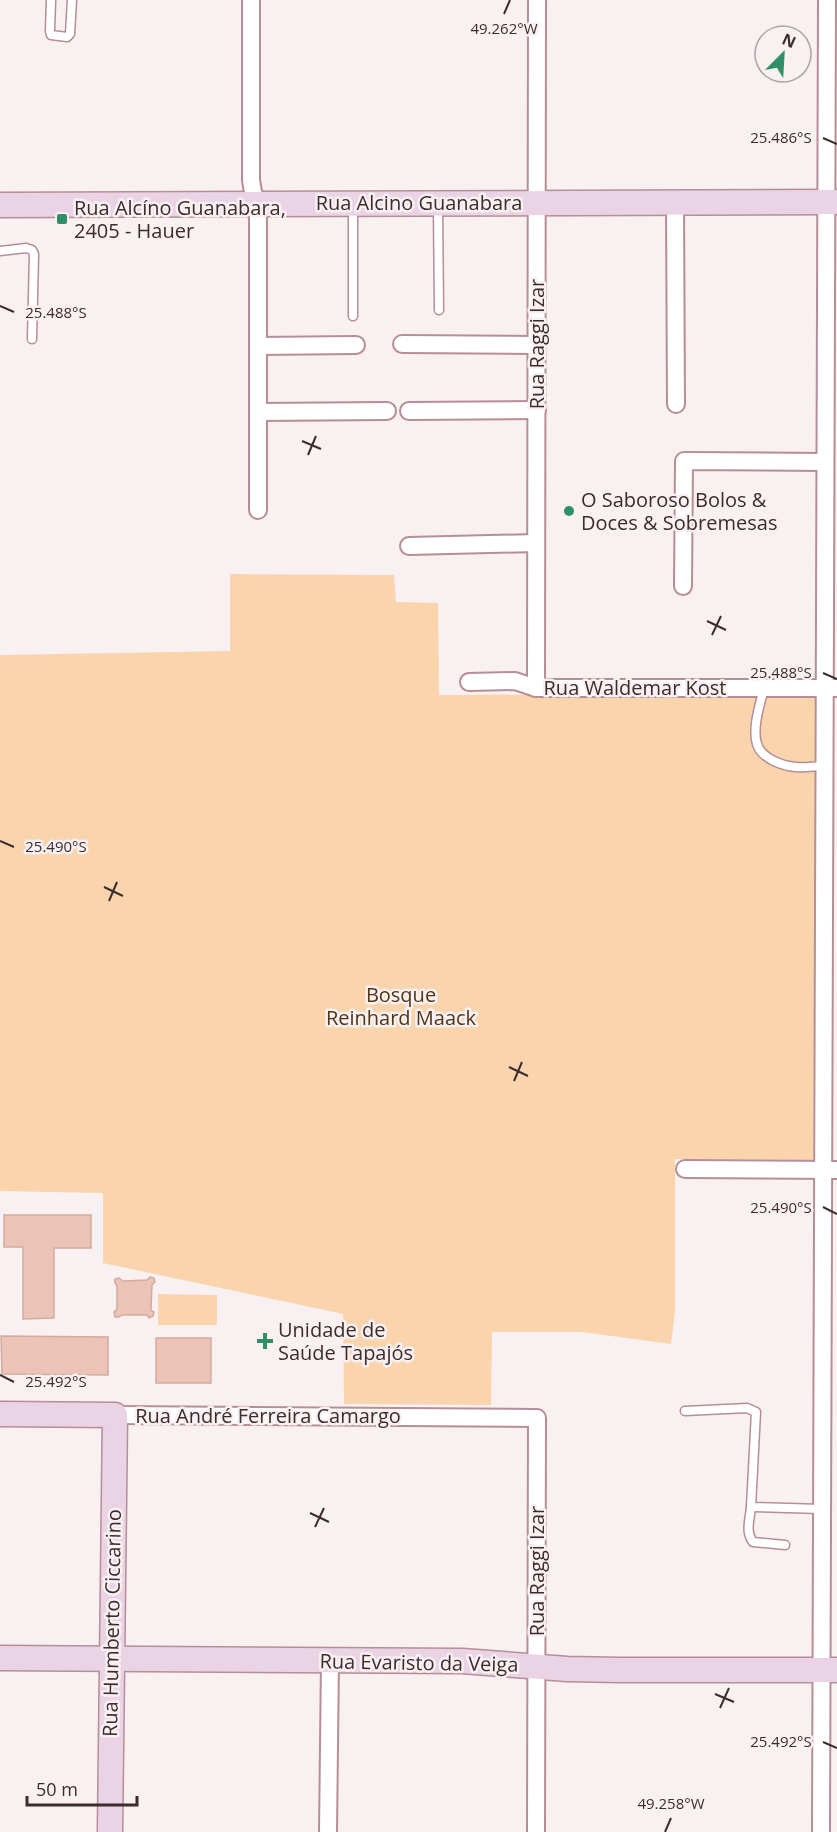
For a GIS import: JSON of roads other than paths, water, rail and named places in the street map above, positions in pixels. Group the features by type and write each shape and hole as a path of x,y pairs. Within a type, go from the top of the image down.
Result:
{"street":[{"path":"251,0 251,180 258,204 258,510"},
{"name":"Rua Raggi Izar","path":"536,688 537,0"},
{"path":"820,1832 829,1670 822,1509 830,1170 824,766 831,688 825,462 831,202 826,0"},
{"path":"675,202 676,404"},
{"name":"Rua Alcino Guanabara","path":"0,205 831,202"},
{"path":"402,344 537,345"},
{"path":"258,346 356,345"},
{"path":"409,411 537,410"},
{"path":"258,412 387,411"},
{"path":"683,586 684,461 825,462"},
{"path":"408,546 536,543"},
{"name":"Rua Waldemar Kost","path":"469,682 515,681 536,688 831,688"},
{"path":"685,1170 830,1170"},
{"name":"Rua André Ferreira Camargo","path":"0,1414 537,1418"},
{"name":"Rua Humberto Ciccarino","path":"110,1832 115,1415"},
{"name":"Rua Raggi Izar","path":"536,1832 537,1418"},
{"name":"Rua Evaristo da Veiga","path":"0,1659 462,1661 620,1670 829,1670"},
{"path":"328,1832 330,1660"}],"lane":[{"path":"51,0 51,35 67,37 72,27 72,0"},
{"path":"438,203 439,310"},
{"path":"353,204 353,316"},
{"path":"0,251 26,248 32,250 34,254 32,339"},
{"path":"764,688 757,719 756,743 760,750 769,759 794,767 824,766"},
{"path":"686,1411 747,1408 756,1412 749,1537 753,1542 785,1545"},
{"path":"751,1507 822,1509"}],"place":[{"name":"Rua Alcíno Guanabara, 2405 - Hauer","path":"62,219"},
{"name":"O Saboroso Bolos & Doces & Sobremesas","path":"569,511"},
{"name":"Unidade de Saúde Tapajós","path":"265,1341"}],"park label":[{"name":"Bosque Reinhard Maack","path":"401,1006"}]}
